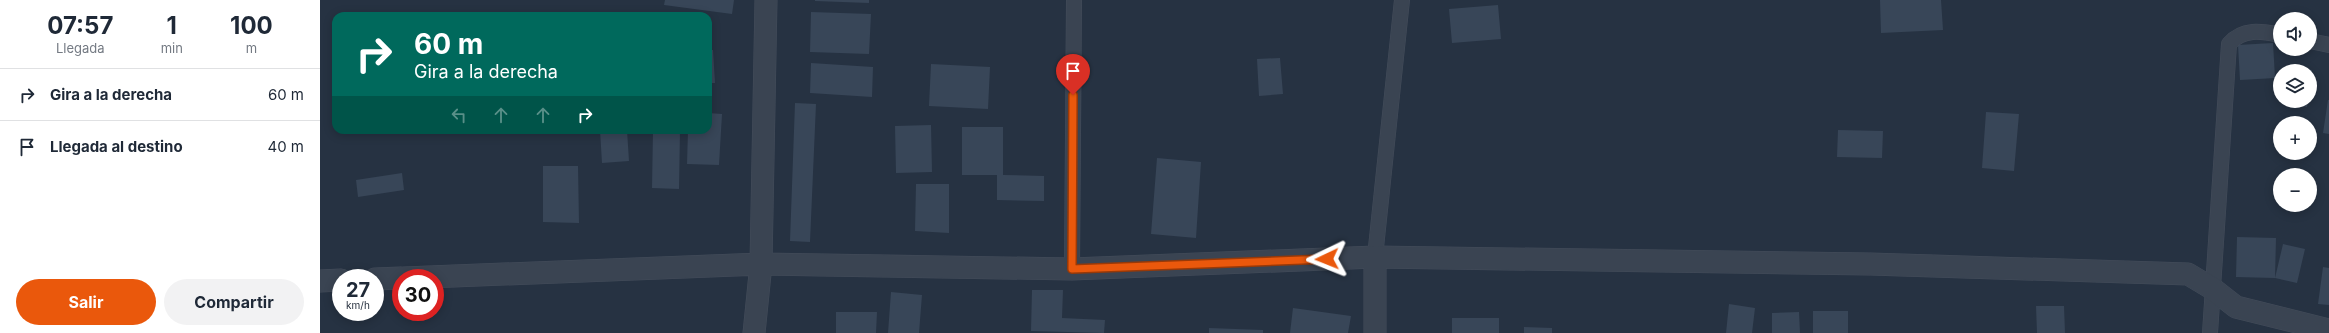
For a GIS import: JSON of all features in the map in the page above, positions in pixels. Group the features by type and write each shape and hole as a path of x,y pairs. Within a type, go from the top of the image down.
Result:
{"street":[{"path":"754,333 762,264 766,0"},
{"path":"444,276 762,264 1072,269 1375,257 1870,264 2188,274 2213,289 2236,307 2329,330"},
{"path":"1375,257 1375,333"},
{"path":"320,281 332,280"}],"lane":[{"path":"1072,269 1074,0"},
{"path":"1375,257 1402,0"},
{"path":"2210,333 2229,44 2240,35 2251,32 2273,34"},
{"path":"2317,42 2329,45"}],"building":[{"path":"665,0 734,0 732,14 664,5"},
{"path":"869,0 869,3 815,1"},
{"path":"1880,0 1941,0 1943,30 1881,33"},
{"path":"1498,5 1501,39 1452,43 1449,9"},
{"path":"811,12 871,14 869,54 810,52"},
{"path":"2273,43 2273,78 2240,80 2238,45"},
{"path":"712,50 713,50 715,83 712,83"},
{"path":"1280,58 1283,94 1259,96 1257,59"},
{"path":"811,63 873,67 872,97 810,93"},
{"path":"931,64 990,67 988,109 929,106"},
{"path":"2329,100 2329,134 2323,133"},
{"path":"795,103 816,104 810,242 790,241"},
{"path":"1986,112 2019,114 2014,171 1982,168"},
{"path":"712,113 722,114 719,165 687,164 688,134 712,134"},
{"path":"931,125 932,172 896,173 895,126"},
{"path":"962,127 1003,127 1003,175 1044,176 1044,201 997,200 997,175 962,175"},
{"path":"1838,130 1883,131 1882,158 1837,157"},
{"path":"600,134 627,134 629,161 602,163"},
{"path":"653,134 680,134 679,189 652,188"},
{"path":"1157,158 1201,162 1196,238 1151,234"},
{"path":"543,166 578,166 579,223 543,222"},
{"path":"402,173 404,190 358,197 356,180"},
{"path":"916,184 949,184 949,233 915,231"},
{"path":"2237,237 2276,238 2275,278 2236,277"},
{"path":"2283,244 2305,249 2297,283 2275,278"},
{"path":"2323,267 2329,268 2329,305 2318,304"},
{"path":"1032,290 1063,290 1062,318 1105,320 1104,333 1031,331"},
{"path":"891,292 922,295 919,333 888,333"},
{"path":"1729,304 1755,308 1752,333 1726,333"},
{"path":"2036,306 2064,306 2065,333 2037,333"},
{"path":"1293,308 1351,316 1348,333 1290,333"},
{"path":"1813,311 1848,311 1848,333 1813,333"},
{"path":"836,312 877,312 876,333 836,333"},
{"path":"1799,312 1800,333 1772,333 1772,313"},
{"path":"1452,318 1499,318 1499,333 1452,333"},
{"path":"1524,327 1552,328 1552,333 1524,333"},
{"path":"1209,328 1263,330 1263,333 1209,333"}],"route":[{"path":"1073,95 1072,269 1327,259"}]}
